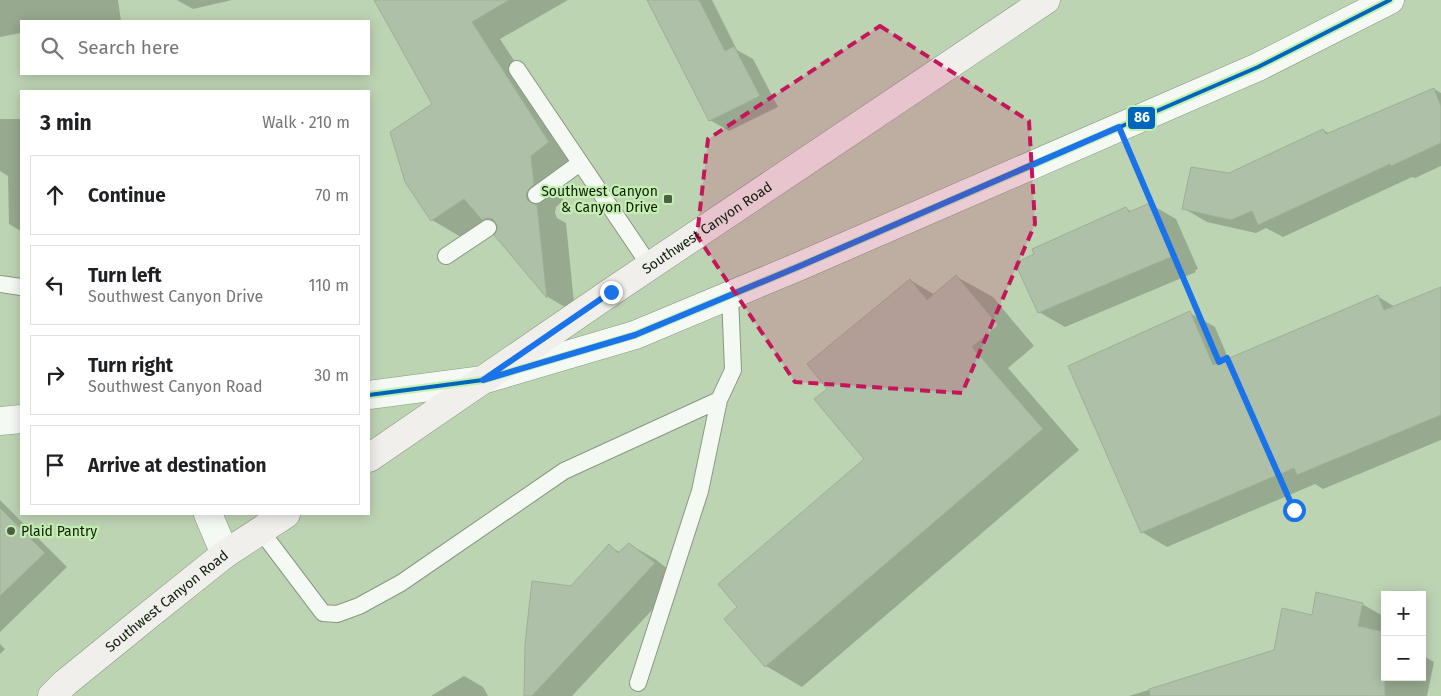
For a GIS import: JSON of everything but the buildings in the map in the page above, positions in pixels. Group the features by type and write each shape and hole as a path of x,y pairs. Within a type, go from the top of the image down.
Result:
{"main road":[{"name":"Southwest Canyon Road","path":"370,457 650,266 1046,0"},
{"name":"Southwest Canyon Road","path":"52,696 65,683 225,554 285,515"}],"street":[{"path":"370,395 483,380 635,335 1258,67 1390,0"},
{"path":"0,421 20,419"},
{"path":"208,515 225,554"}],"lane":[{"path":"516,68 650,266"},
{"path":"536,195 580,163"},
{"path":"446,256 488,228"},
{"path":"0,284 20,287"},
{"path":"638,683 700,491 719,400 733,370 730,295"},
{"path":"261,531 323,613 337,614 359,606 401,583 564,472 719,400"}],"path":[{"path":"1119,127 1219,362 1227,358 1294,510"}],"highlighted area":[{"path":"880,26 1029,121 1035,224 962,393 795,382 697,236 708,139"}],"transit line":[{"name":"86","path":"370,395 483,380 635,335 800,266 1258,67 1390,0"}],"place":[{"name":"Southwest Canyon & Canyon Drive","path":"668,199"},
{"name":"Plaid Pantry","path":"11,531"}],"route":[{"path":"611,292 483,380 635,335 800,266 1119,127 1219,362 1227,358 1294,510"}]}
